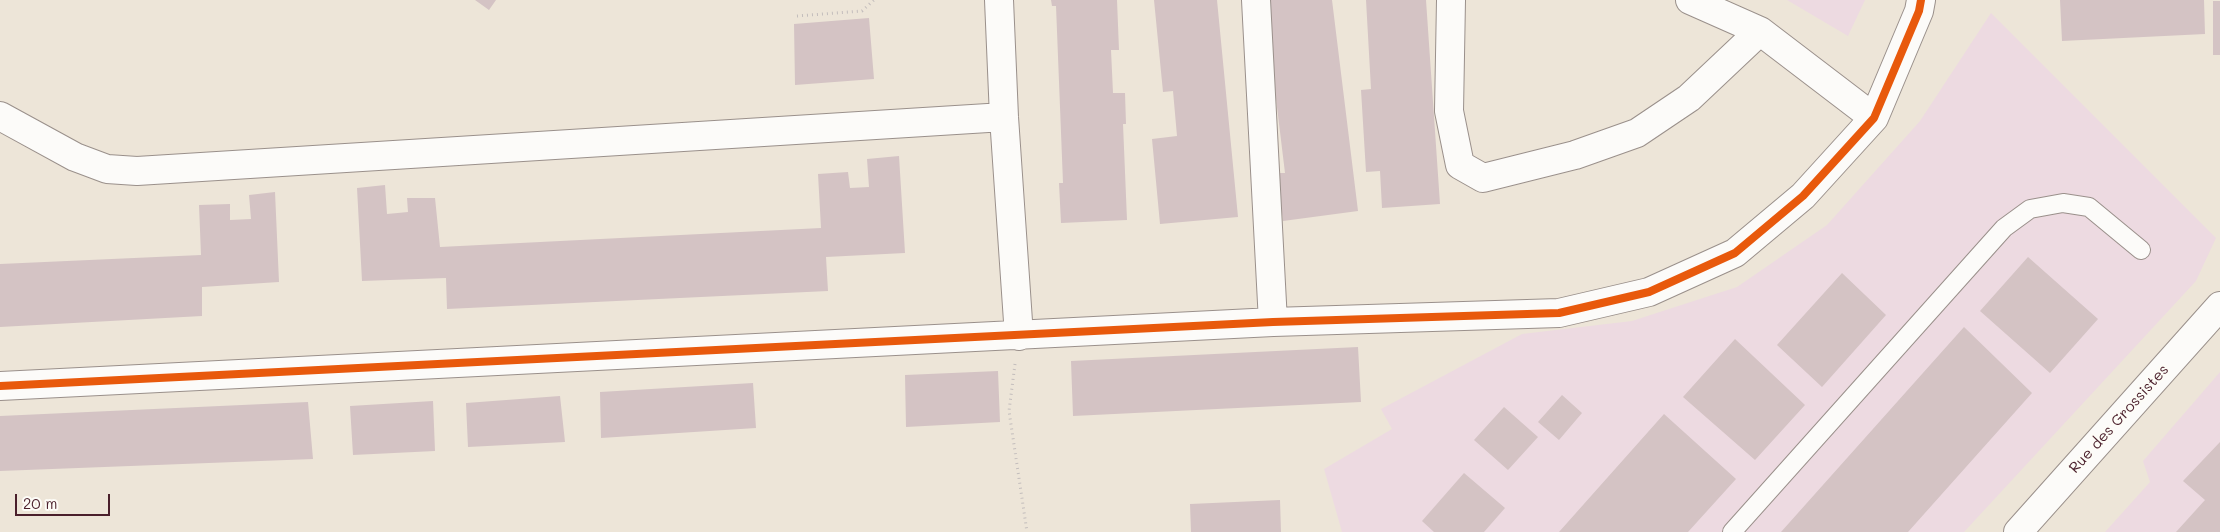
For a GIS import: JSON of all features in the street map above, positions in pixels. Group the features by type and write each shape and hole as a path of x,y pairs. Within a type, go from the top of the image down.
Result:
{"street":[{"path":"999,0 1004,118 1019,336"},
{"path":"1256,0 1273,322"},
{"path":"1451,0 1448,111 1460,165 1483,178 1575,155 1638,134 1689,98 1760,31"},
{"path":"1690,0 1760,31 1874,118"},
{"path":"0,386 1273,322 1559,313 1649,292 1735,253 1803,196 1874,118 1919,11 1921,0"},
{"path":"0,116 75,157 106,169 137,171 1004,118"},
{"name":"Rue des Grossistes","path":"2018,532 2220,306"}],"lane":[{"path":"1732,532 2004,228 2030,209 2062,203 2089,207 2141,250"}],"path":[{"path":"797,16 862,11 874,0"},
{"path":"1019,336 1009,411 1027,532"}],"shaded area":[{"path":"1787,0 1865,0 1848,36"},
{"path":"1991,13 2216,238 2196,281 1964,532 1342,532 1324,469 1392,429 1381,409 1522,334 1632,321 1737,287 1827,225 1920,121"},
{"path":"2220,372 2220,532 2105,532 2150,482 2143,461"}],"building":[{"path":"475,0 496,0 489,10"},
{"path":"1051,0 1117,0 1119,50 1111,50 1113,93 1125,93 1126,124 1123,124 1127,220 1061,223 1059,183 1063,183 1056,6 1052,6"},
{"path":"1154,0 1217,0 1238,217 1160,224 1152,139 1177,136 1173,91 1163,92"},
{"path":"1264,0 1332,0 1358,211 1283,221 1277,173 1285,173"},
{"path":"1366,0 1426,0 1440,204 1382,208 1380,171 1366,172 1361,90 1371,89"},
{"path":"2060,0 2204,0 2205,34 2062,41"},
{"path":"2213,1 2220,1 2220,55 2213,55"},
{"path":"869,18 874,79 795,85 794,24"},
{"path":"899,156 905,253 826,257 828,291 447,309 446,278 362,281 357,188 385,185 387,214 408,212 407,198 435,198 440,247 821,228 818,174 848,172 850,188 869,187 867,159"},
{"path":"275,192 279,282 202,287 202,316 0,327 0,264 201,255 199,205 230,204 230,220 251,219 249,195"},
{"path":"2028,257 2098,319 2050,373 1980,311"},
{"path":"1842,273 1886,315 1822,387 1777,345"},
{"path":"1964,327 2032,393 1908,532 1781,532"},
{"path":"1735,339 1805,405 1755,460 1683,397"},
{"path":"1358,347 1361,402 1073,416 1071,361"},
{"path":"998,371 1000,422 906,427 905,375"},
{"path":"753,383 756,428 601,438 600,392"},
{"path":"1562,395 1582,413 1559,440 1538,422"},
{"path":"560,396 565,442 468,447 466,403"},
{"path":"433,401 435,451 353,455 350,406"},
{"path":"308,402 313,459 0,471 0,416"},
{"path":"1504,407 1538,437 1508,470 1474,440"},
{"path":"1664,414 1736,479 1688,532 1559,532"},
{"path":"2220,442 2220,532 2176,532 2205,500 2183,481"},
{"path":"1464,473 1505,508 1484,532 1434,532 1422,521"},
{"path":"1280,500 1281,532 1191,532 1190,504"}],"cycle path":[{"path":"0,386 1273,322 1559,313 1649,292 1735,253 1803,196 1874,118 1919,11 1921,0"}]}
